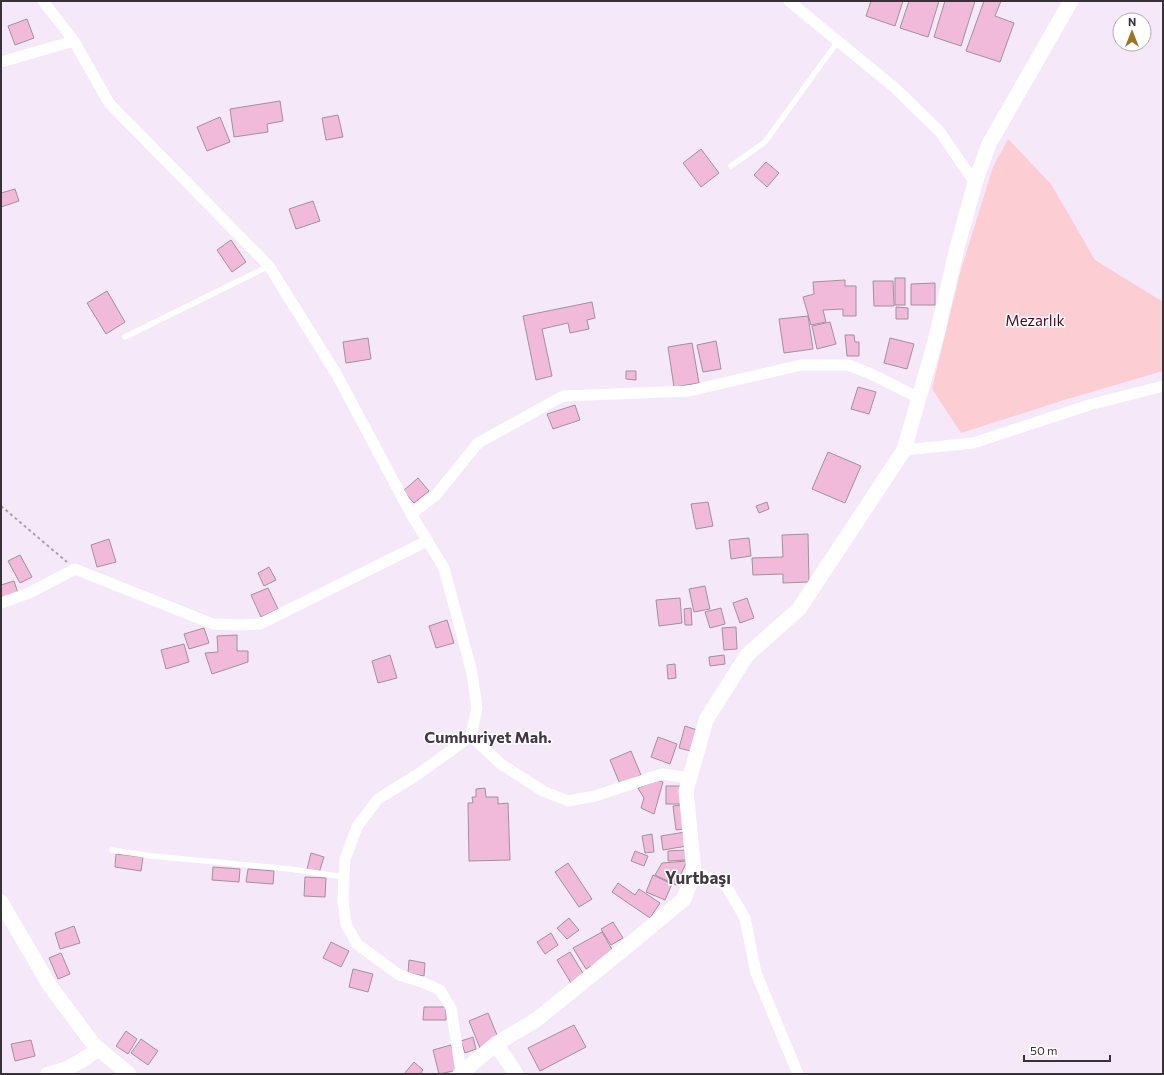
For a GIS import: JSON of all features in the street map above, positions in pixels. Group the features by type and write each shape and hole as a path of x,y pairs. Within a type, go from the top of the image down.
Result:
{"street":[{"path":"43,1 74,41 109,103 269,266 337,375 410,514 444,568 472,673 477,708 471,736 416,775 378,798 357,827 345,859 343,900 346,924 357,944 399,975 422,982 440,990 451,1008 460,1073"},
{"path":"789,1 895,88 940,132 975,183"},
{"path":"460,1073 496,1044 536,1020 684,899 694,872 686,792 706,720 747,655 799,609 904,450 936,338 957,248 975,183 989,144 1070,1"},
{"path":"1,62 74,41"},
{"path":"410,514 436,496 478,443 563,396 689,391 801,365 848,365 869,373 919,398"},
{"path":"904,450 973,443 1089,405 1163,386"},
{"path":"1,603 29,593 75,569 213,624 260,624 427,541"},
{"path":"471,736 501,764 543,792 568,801 595,796 662,774 689,778"},
{"path":"694,872 725,884 745,918 756,973 798,1074"},
{"path":"1,902 50,986 94,1045 129,1074"},
{"path":"496,1044 516,1074"},
{"path":"48,1074 66,1070 98,1049"}],"lane":[{"path":"731,166 765,142 838,41"},
{"path":"125,337 269,266"},
{"path":"112,850 160,857 290,869 344,877"}],"path":[{"path":"1,506 75,569"}],"green space":[{"name":"Mezarlık","path":"1008,139 1051,184 1095,260 1163,302 1163,371 1064,400 961,433 932,389 960,273 993,167"}],"building":[{"path":"871,1 903,1 895,26 866,16"},
{"path":"909,1 939,1 928,37 900,28"},
{"path":"945,1 975,1 961,46 934,37"},
{"path":"984,1 1001,1 995,16 1014,23 1000,62 966,51"},
{"path":"27,19 34,38 15,45 8,26"},
{"path":"280,101 283,121 267,124 268,132 234,137 230,109"},
{"path":"338,115 343,137 326,140 322,118"},
{"path":"220,117 230,142 207,151 197,127"},
{"path":"701,149 719,173 701,187 683,163"},
{"path":"766,162 779,173 767,187 754,175"},
{"path":"15,189 19,201 1,207 1,193"},
{"path":"313,201 320,221 296,229 289,209"},
{"path":"231,240 246,262 232,272 217,250"},
{"path":"895,278 905,278 905,305 895,305"},
{"path":"845,280 845,286 856,286 856,316 843,316 843,309 823,310 826,322 811,325 803,297 814,294 813,282"},
{"path":"873,281 893,281 894,306 874,306"},
{"path":"935,283 935,305 911,305 911,284"},
{"path":"107,291 125,322 106,334 87,303"},
{"path":"592,302 595,318 587,320 589,329 570,333 568,323 542,329 552,376 536,380 523,316"},
{"path":"896,307 908,308 908,319 896,319"},
{"path":"808,316 813,349 784,353 779,319"},
{"path":"830,322 836,344 817,349 812,326"},
{"path":"845,335 854,335 855,342 859,342 859,356 847,356"},
{"path":"368,338 371,359 346,363 343,342"},
{"path":"890,338 914,344 907,369 884,363"},
{"path":"716,341 721,369 703,372 697,345"},
{"path":"692,343 699,383 674,387 668,347"},
{"path":"626,371 636,371 636,380 626,379"},
{"path":"858,387 876,392 869,414 851,409"},
{"path":"575,405 580,420 553,429 547,414"},
{"path":"828,452 861,466 845,503 812,489"},
{"path":"418,478 429,491 414,503 403,491"},
{"path":"708,502 713,526 696,529 691,504"},
{"path":"767,502 769,509 759,513 756,506"},
{"path":"808,534 809,582 783,583 783,574 753,575 752,558 783,557 782,535"},
{"path":"749,538 751,556 731,559 729,540"},
{"path":"109,539 116,562 97,567 91,545"},
{"path":"20,555 32,577 20,583 8,561"},
{"path":"269,567 276,580 264,586 258,573"},
{"path":"14,581 18,593 1,598 1,585"},
{"path":"705,586 710,609 694,612 689,589"},
{"path":"268,588 278,609 261,617 251,595"},
{"path":"680,598 682,623 659,626 656,600"},
{"path":"747,598 754,618 740,623 733,603"},
{"path":"691,608 692,625 685,625 684,609"},
{"path":"721,608 725,624 710,628 705,612"},
{"path":"447,620 454,643 436,648 429,626"},
{"path":"736,627 737,649 724,650 722,628"},
{"path":"204,628 209,643 189,649 184,634"},
{"path":"237,635 237,651 248,651 248,662 212,674 205,653 218,652 217,636"},
{"path":"184,644 189,662 166,669 161,650"},
{"path":"390,655 397,678 378,683 372,661"},
{"path":"724,655 725,664 710,666 709,657"},
{"path":"675,664 676,678 668,679 667,665"},
{"path":"685,726 700,731 694,752 679,748"},
{"path":"658,737 677,744 670,764 651,757"},
{"path":"631,751 641,775 620,784 610,760"},
{"path":"657,780 663,782 654,814 641,808 644,798 638,788"},
{"path":"666,786 682,786 682,804 666,804"},
{"path":"485,788 486,797 498,797 498,804 508,803 510,860 469,861 468,803 473,803 472,797 476,797 476,789"},
{"path":"681,805 684,829 676,830 673,806"},
{"path":"685,832 687,846 663,850 661,836"},
{"path":"652,834 654,852 645,853 642,836"},
{"path":"686,850 686,860 668,861 668,851"},
{"path":"635,851 648,856 644,866 631,861"},
{"path":"311,853 324,857 319,873 307,869"},
{"path":"116,854 143,857 141,871 115,867"},
{"path":"687,861 676,885 655,875 662,863"},
{"path":"568,863 592,899 579,907 555,872"},
{"path":"213,867 240,869 239,882 212,880"},
{"path":"248,869 274,871 273,884 246,882"},
{"path":"653,875 672,884 665,900 646,892"},
{"path":"305,877 326,878 325,897 304,896"},
{"path":"618,883 635,895 639,889 660,903 650,918 612,892"},
{"path":"569,918 579,930 567,939 557,928"},
{"path":"613,922 623,938 611,945 601,929"},
{"path":"74,926 80,943 60,949 55,933"},
{"path":"602,932 614,953 586,969 573,948"},
{"path":"551,933 558,945 545,954 537,942"},
{"path":"331,942 349,951 341,967 323,958"},
{"path":"570,952 584,975 571,983 557,960"},
{"path":"61,953 70,974 58,979 49,958"},
{"path":"409,960 425,963 424,976 408,973"},
{"path":"353,969 373,974 368,992 349,987"},
{"path":"424,1007 446,1007 446,1020 423,1020"},
{"path":"488,1013 499,1040 480,1048 469,1021"},
{"path":"574,1025 586,1047 540,1071 528,1048"},
{"path":"126,1031 137,1039 128,1054 116,1046"},
{"path":"473,1037 476,1049 465,1053 461,1041"},
{"path":"141,1039 158,1051 148,1065 131,1053"},
{"path":"31,1040 35,1056 15,1061 11,1044"},
{"path":"451,1045 458,1070 439,1074 433,1050"},
{"path":"414,1062 423,1070 420,1074 404,1074"}],"district":[{"name":"Cumhuriyet Mah.","path":"488,736"},
{"name":"Yurtbaşı","path":"698,877"}]}
